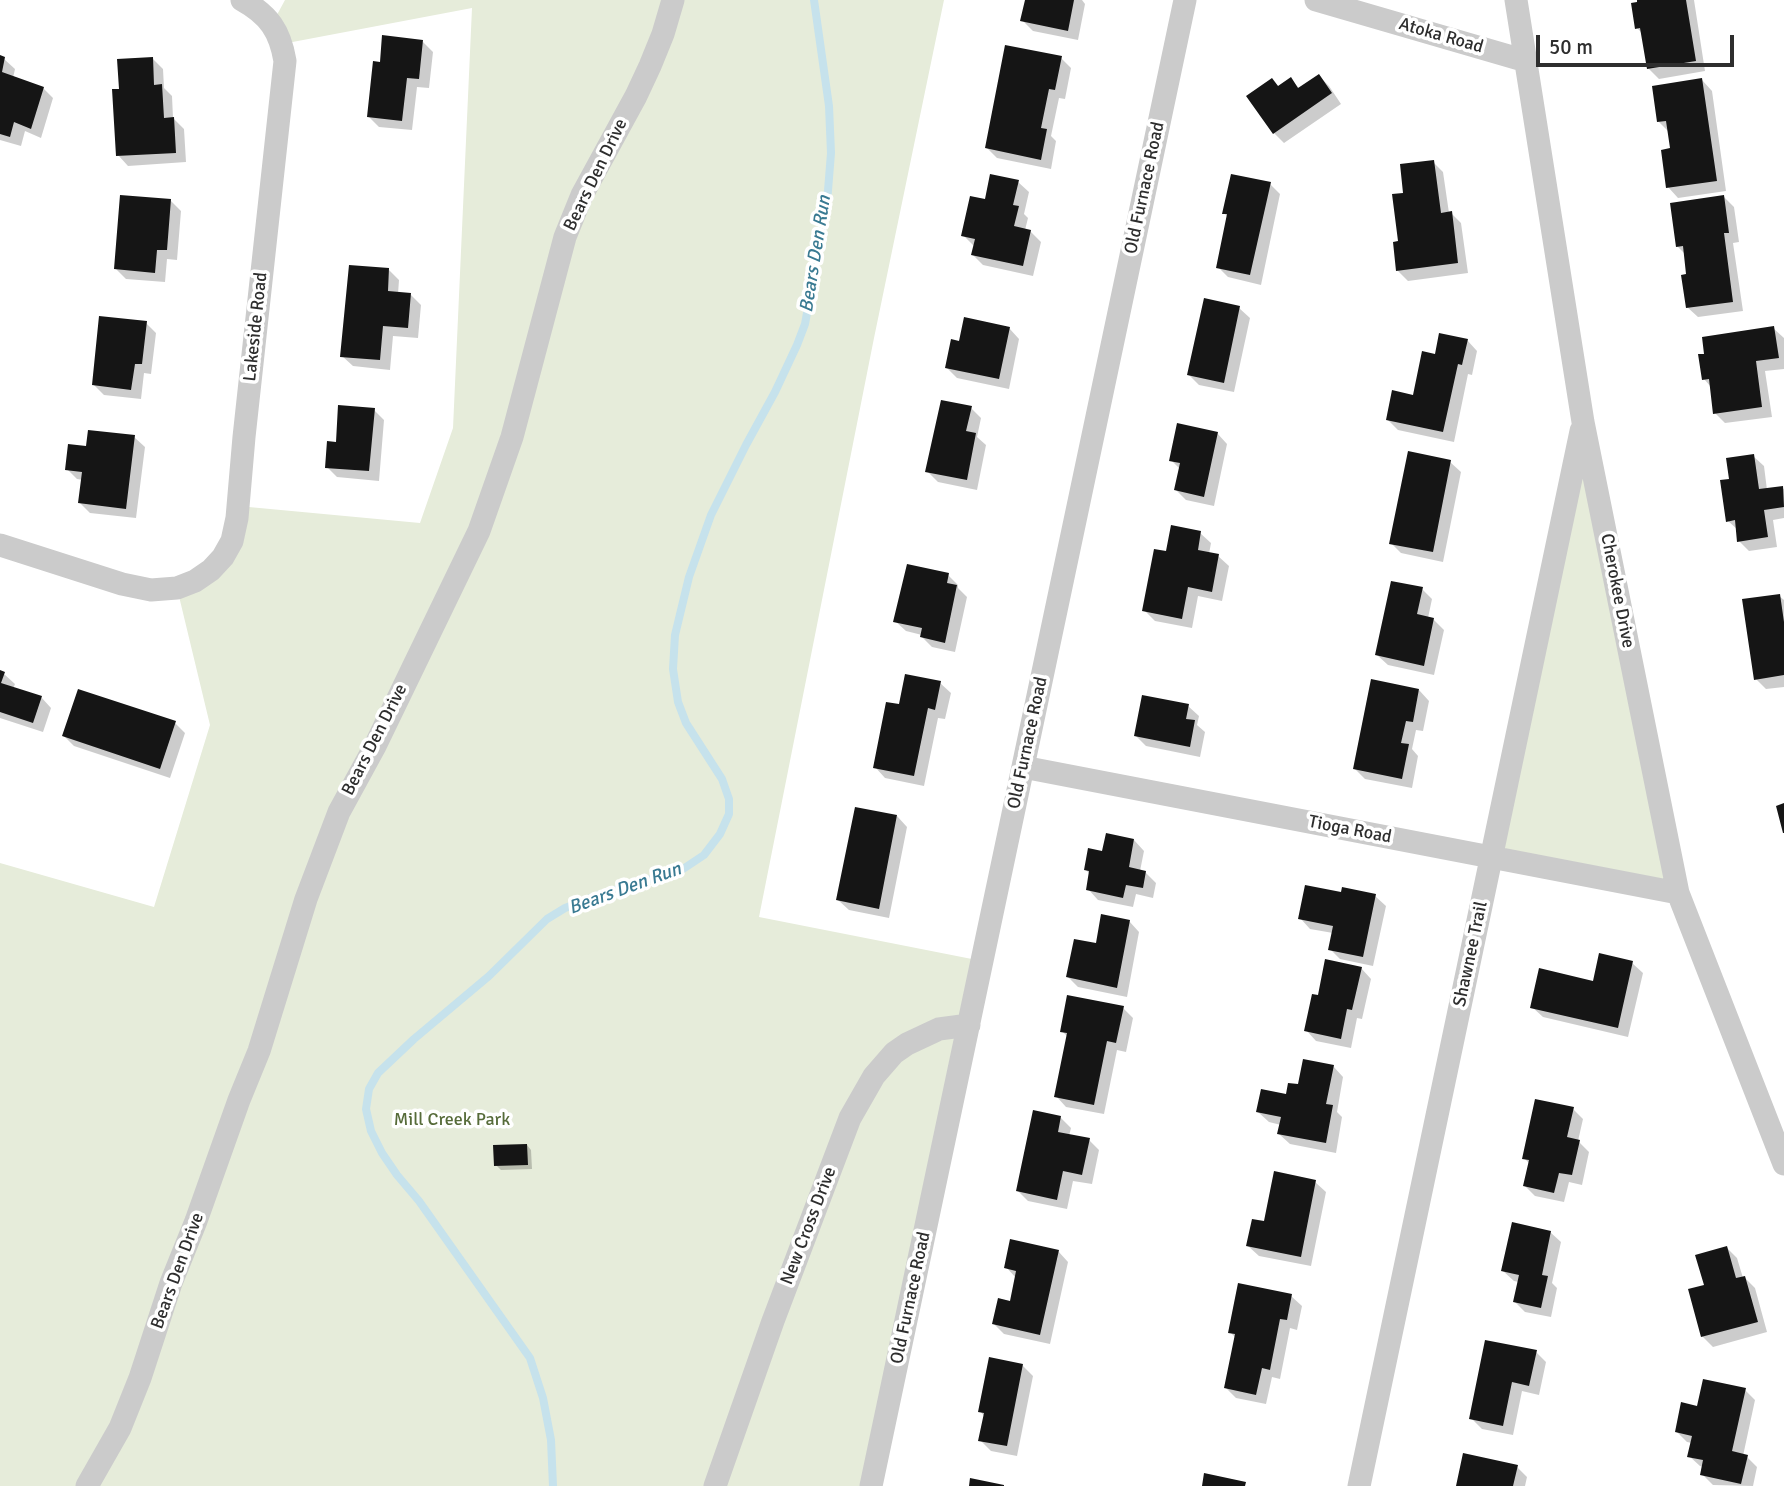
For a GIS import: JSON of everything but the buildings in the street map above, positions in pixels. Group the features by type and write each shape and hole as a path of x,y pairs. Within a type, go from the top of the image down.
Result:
{"street":[{"name":"Lakeside Road","path":"0,545 122,584 150,590 177,588 195,581 211,570 232,541 237,518 285,61 282,44 272,24 262,13 242,0"},
{"name":"Bears Den Drive","path":"87,1486 120,1428 140,1378 171,1283 259,1051 306,900 339,812 375,746 479,531 512,437 565,237 582,195 650,66 673,0"},
{"name":"Old Furnace Road","path":"871,1486 1185,0"},
{"name":"Atoka Road","path":"1317,0 1526,61"},
{"name":"Cherokee Drive","path":"1516,0 1583,422 1678,893 1784,1164"},
{"name":"Shawnee Trail","path":"1359,1486 1583,422"},
{"name":"Tioga Road","path":"1023,767 1678,893"},
{"name":"New Cross Drive","path":"715,1486 782,1297 850,1118 874,1076 894,1053 939,1029 969,1025"}],"green space":[{"name":"Mill Creek Park","path":"285,0 944,0 759,917 982,961 871,1486 0,1486 0,863 154,907 210,725 177,588 210,570 238,506 420,523 453,428 472,8 282,44 272,24"},
{"path":"1583,422 1678,893 1491,857"}],"waterway":[{"name":"Bears Den Run","path":"553,1486 551,1440 543,1398 530,1358 382,1153 371,1131 366,1109 369,1089 378,1073 489,976 547,919 565,908 601,894 683,869 704,855 720,834 729,814 729,799 722,779 686,723 678,702 673,669 675,635 689,577 711,515 775,392 805,324 827,203 831,153 829,106 814,0"}]}
